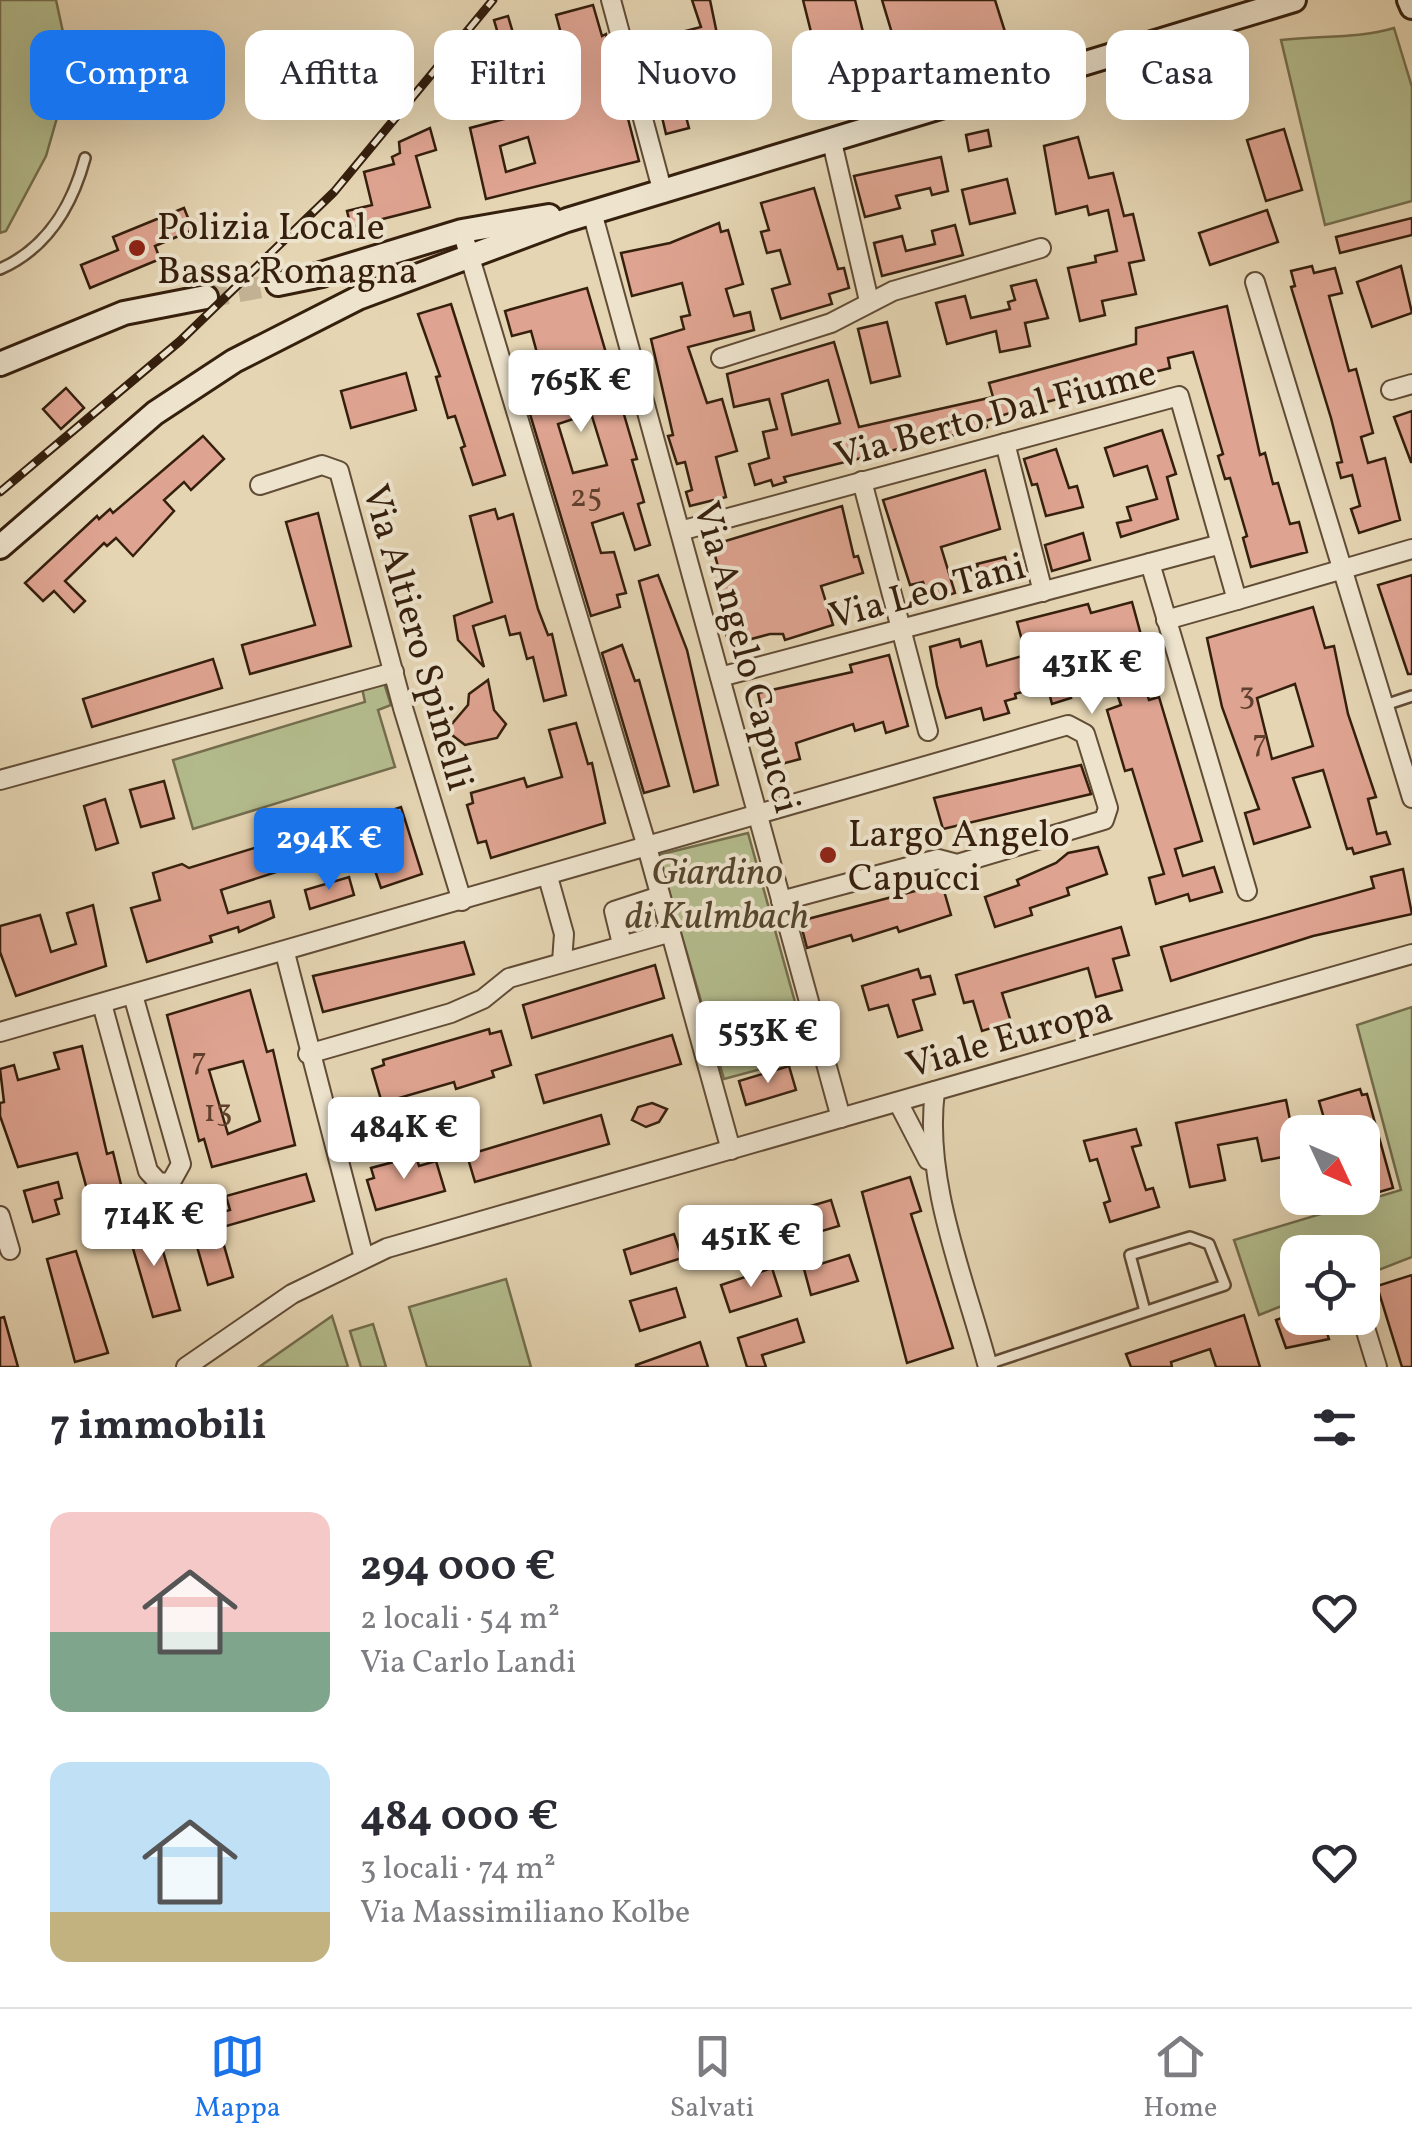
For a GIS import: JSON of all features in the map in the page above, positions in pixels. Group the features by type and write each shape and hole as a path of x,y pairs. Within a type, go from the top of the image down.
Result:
{"street":[{"path":"611,0 662,193"},
{"path":"0,547 155,412 234,361 358,298 592,212 1294,0"},
{"path":"1409,0 1412,8"},
{"path":"832,142 869,301"},
{"name":"Via Angelo Capucci","path":"592,212 840,1118"},
{"path":"311,277 462,231 536,218 567,220"},
{"path":"452,262 462,231"},
{"path":"439,237 452,262 646,847 732,1150"},
{"path":"721,358 831,323 869,301 1041,248"},
{"path":"278,284 420,254 452,262"},
{"path":"1255,282 1412,798"},
{"path":"0,364 124,313 206,297"},
{"path":"1392,390 1412,384"},
{"name":"Via Berto Dal Fiume","path":"680,531 1180,396 1221,544"},
{"path":"1005,443 1043,592"},
{"name":"Via Altiero Spinelli","path":"260,485 322,465 339,471 462,901"},
{"path":"862,481 928,731"},
{"path":"1221,544 1237,600"},
{"name":"Via Leo Tani","path":"720,677 1221,544"},
{"path":"1166,620 1412,549"},
{"path":"1150,563 1247,891"},
{"path":"0,780 394,672"},
{"path":"0,1032 1068,725 1082,729 1108,808 1104,820 956,864 938,859 781,901"},
{"path":"548,877 564,934 562,962"},
{"path":"622,944 614,911 660,896"},
{"path":"308,1054 451,1012 482,1000 509,978 668,932"},
{"path":"285,953 308,1054 364,1258"},
{"name":"Viale Europa","path":"186,1367 292,1294 364,1258 1412,954"},
{"path":"102,1004 148,1172 154,1180 170,1182 181,1164 133,995"},
{"path":"935,1091 932,1138 940,1188 985,1366"},
{"path":"898,1102 940,1188"},
{"path":"0,1216 10,1250"},
{"path":"1367,1335 1377,1367"}],"lane":[{"path":"0,268 15,262 55,228 76,192 86,158"},
{"path":"1385,705 1412,696"},
{"path":"985,1366 1145,1312 1225,1285 1209,1244 1198,1238 1130,1256 1145,1312"}],"green space":[{"path":"0,0 56,0 63,30 30,30 30,120 56,120 46,156 6,231 0,233"},
{"path":"1394,28 1412,87 1412,201 1325,225 1281,40"},
{"path":"384,683 391,705 378,710 395,767 193,829 173,760 365,702 362,688"},
{"name":"Giardino di Kulmbach","path":"748,833 810,1056 724,1079 658,855"},
{"path":"1412,1007 1412,1257 1380,1269 1380,1235 1280,1235 1280,1307 1259,1315 1234,1240 1318,1215 1380,1215 1380,1196 1401,1190 1357,1025"},
{"path":"506,1279 531,1367 427,1367 409,1307"},
{"path":"332,1316 348,1367 259,1367"},
{"path":"373,1324 386,1367 361,1367 350,1331"}],"building":[{"path":"692,0 710,0 716,30 690,30 701,27"},
{"path":"803,0 855,0 862,30 810,30"},
{"path":"882,0 995,0 1004,30 891,30"},
{"path":"593,5 601,33 601,120 628,120 639,161 486,199 470,128 500,120 581,120 581,30 560,30 556,15","holes":["528,137 535,163 506,172 500,146"]},
{"path":"508,16 512,30 497,30 494,20"},
{"path":"663,120 687,120 689,128 666,134"},
{"path":"430,128 436,150 416,156 430,207 351,227 347,211 372,205 364,172 394,164 392,157 400,153 399,142"},
{"path":"1284,129 1302,190 1266,201 1247,140"},
{"path":"988,130 991,146 969,151 966,135"},
{"path":"1078,137 1089,178 1113,173 1124,216 1133,214 1144,260 1129,263 1136,294 1102,301 1105,315 1080,321 1068,268 1096,262 1095,256 1117,251 1108,210 1089,215 1087,206 1056,214 1044,146"},
{"path":"941,157 948,191 932,195 930,188 896,196 900,208 865,217 854,176"},
{"path":"1007,179 1015,213 970,224 962,190"},
{"path":"814,188 838,269 844,268 849,288 829,294 832,304 781,319 772,289 790,284 780,250 767,253 761,232 769,230 761,203"},
{"name":"Polizia Locale Bassa Romagna","path":"184,208 193,230 155,246 160,259 90,288 81,265 118,250 113,237"},
{"path":"1267,210 1278,242 1210,265 1199,233"},
{"path":"1412,218 1412,235 1340,253 1336,237"},
{"path":"719,223 721,232 728,230 743,284 726,289 734,316 750,312 754,330 688,347 707,403 722,399 737,451 716,457 726,497 690,506 686,492 692,490 685,462 677,464 668,436 673,435 651,339 684,329 681,317 690,315 682,283 632,296 621,253 670,243"},
{"path":"955,225 963,255 882,276 874,243 902,236 906,251 935,244 932,231"},
{"path":"1312,266 1314,273 1335,268 1342,293 1329,296 1349,371 1356,369 1373,433 1361,437 1368,463 1385,458 1400,520 1359,533 1351,509 1360,506 1352,475 1341,478 1337,463 1342,462 1331,418 1291,287 1295,286 1291,271"},
{"path":"1401,266 1412,313 1372,327 1357,282"},
{"path":"1036,280 1048,318 1025,323 1030,346 1000,352 996,331 947,344 936,303 965,296 971,318 1010,309 1008,302 1015,300 1011,286"},
{"path":"587,288 637,459 632,460 644,502 638,504 650,545 635,550 623,513 592,523 601,553 614,552 626,593 617,595 620,607 591,616 517,371 540,364 531,331 512,336 505,311","holes":["591,413 607,465 573,473 558,424"]},
{"path":"451,304 505,475 473,485 461,448 465,446 455,416 448,418 436,377 440,376 418,314"},
{"path":"1227,306 1260,455 1265,453 1290,524 1299,522 1307,552 1251,567 1243,538 1247,536 1230,478 1225,479 1218,456 1223,454 1193,352 1168,358 1170,368 1123,380 1124,387 1091,395 1090,390 985,421 987,427 784,477 786,482 773,486 771,480 755,485 749,464 769,458 763,432 777,429 769,399 734,407 727,374 834,342 859,427 993,397 989,383 1136,344 1136,328","holes":["828,380 840,423 792,435 782,394"]},
{"path":"887,322 900,376 871,383 858,329"},
{"path":"406,373 416,410 351,428 341,391"},
{"path":"66,388 84,408 61,429 43,409"},
{"path":"1412,411 1412,462 1411,462 1394,417"},
{"path":"1162,430 1176,474 1167,477 1178,519 1121,537 1117,523 1131,520 1127,507 1157,499 1147,466 1114,476 1105,448"},
{"path":"203,436 224,459 191,490 184,482 164,500 174,511 133,556 116,538 107,546 104,543 65,581 85,601 74,612 54,591 43,601 25,583 97,516 99,519 110,509 113,513"},
{"path":"1056,449 1069,488 1077,486 1083,507 1046,516 1037,484 1032,485 1024,459"},
{"path":"985,470 1000,529 941,547 955,593 929,601 923,582 910,585 883,500"},
{"path":"842,506 854,557 858,556 863,573 821,586 833,625 785,640 783,634 770,634 729,645 714,586 723,584 712,545"},
{"path":"495,509 498,519 513,514 538,609 548,635 552,634 566,695 544,701 533,657 527,659 520,633 510,635 505,616 473,626 484,667 458,640 454,616 492,602 470,516"},
{"path":"318,513 351,646 250,674 242,645 315,625 286,522"},
{"path":"1083,533 1090,560 1052,571 1045,545"},
{"path":"1005,557 1011,579 983,587 977,564"},
{"path":"658,575 687,650 718,785 694,792 639,581"},
{"path":"1412,575 1412,674 1408,674 1378,585"},
{"path":"1132,602 1150,668 1140,671 1149,700 1159,697 1202,841 1175,849 1183,876 1214,867 1222,892 1190,901 1188,894 1156,904 1149,878 1164,874 1132,769 1125,771 1107,710 1121,705 1098,639 1066,648 1077,688 1068,690 1071,698 1052,704 1047,685 1005,701 1009,713 984,720 981,708 946,718 937,686 930,647 959,639 961,647 981,641 987,666 1026,655 1017,622 1088,604 1091,613"},
{"path":"1313,607 1325,648 1334,646 1348,714 1376,797 1368,799 1377,834 1386,832 1390,844 1354,854 1352,848 1347,849 1323,770 1293,778 1310,827 1254,844 1245,813 1259,809 1222,707 1207,638","holes":["1295,684 1313,746 1272,759 1257,698"]},
{"path":"622,645 635,681 639,680 669,786 644,793 602,653"},
{"path":"889,655 908,726 886,733 883,722 855,731 853,724 796,743 800,759 774,766 758,693 852,672 850,665"},
{"path":"213,659 222,688 92,727 83,699"},
{"path":"488,680 494,710 506,724 497,738 465,745 452,735 451,725 468,705 469,694"},
{"path":"576,723 588,764 592,763 605,823 491,858 486,841 478,843 467,805 473,803 471,793 524,778 527,787 562,777 549,730"},
{"path":"1081,765 1091,794 943,829 934,798"},
{"path":"164,781 174,818 141,827 130,790"},
{"path":"105,799 118,843 96,850 84,806"},
{"path":"401,807 422,874 381,888 358,821"},
{"path":"334,828 341,851 221,890 228,913 270,901 274,917 239,932 238,927 210,936 212,942 147,962 131,908 160,900 153,873 182,864 189,868 261,846 263,851"},
{"path":"1098,847 1107,874 1067,888 1069,895 1030,908 1032,915 995,927 985,897 1019,885 1017,880 1056,863 1068,853"},
{"path":"1403,869 1412,914 1313,936 1171,981 1161,947 1374,888 1371,877"},
{"path":"349,877 354,895 310,909 305,890"},
{"path":"942,884 951,915 899,932 897,927 853,941 851,935 807,948 800,921"},
{"path":"93,905 106,966 16,996 0,952 0,926 40,915 51,952 76,944 67,913"},
{"path":"1121,927 1129,955 1113,959 1122,990 1096,997 1088,968 1002,993 1011,1022 982,1031 973,1001 964,1003 956,975"},
{"path":"464,942 474,974 323,1012 313,976"},
{"path":"655,965 664,998 532,1038 523,1005"},
{"path":"918,969 921,978 930,976 935,994 913,1000 922,1030 898,1037 888,1005 869,1010 862,986"},
{"path":"250,990 267,1052 273,1050 295,1145 212,1167 204,1139 199,1141 167,1015","holes":["243,1061 260,1121 228,1134 209,1070"]},
{"path":"489,1029 490,1034 501,1031 511,1065 492,1071 494,1077 456,1089 454,1082 382,1103 372,1069 384,1065 383,1060"},
{"path":"672,1035 681,1064 544,1103 536,1075"},
{"path":"82,1046 107,1154 113,1152 124,1197 97,1204 94,1192 88,1193 77,1153 18,1167 0,1116 0,1103 4,1102 0,1069 14,1065 18,1080 59,1069 54,1053"},
{"path":"789,1066 796,1090 746,1105 739,1081"},
{"path":"1360,1089 1362,1095 1367,1094 1373,1115 1323,1115 1319,1101"},
{"path":"1286,1100 1289,1115 1280,1115 1280,1157 1262,1161 1257,1138 1218,1145 1225,1180 1190,1187 1176,1123"},
{"path":"652,1103 667,1109 659,1122 646,1127 632,1120 638,1107"},
{"path":"601,1115 609,1144 475,1182 467,1155"},
{"path":"1136,1129 1141,1145 1132,1147 1146,1190 1153,1188 1159,1207 1110,1222 1104,1203 1110,1201 1097,1159 1090,1161 1084,1141"},
{"path":"1380,1141 1393,1188 1380,1192"},
{"path":"416,1156 419,1166 436,1161 445,1191 376,1210 367,1180 374,1178 371,1168"},
{"path":"306,1174 314,1201 219,1228 233,1277 208,1285 190,1222 230,1210 226,1196"},
{"path":"910,1177 921,1211 911,1214 953,1348 907,1363 862,1192"},
{"path":"58,1182 62,1198 55,1200 59,1214 33,1222 24,1191"},
{"path":"831,1200 839,1226 788,1241 780,1215"},
{"path":"755,1217 760,1231 753,1233 755,1242 693,1257 689,1244 716,1235 714,1226"},
{"path":"154,1220 180,1310 153,1317 127,1228"},
{"path":"674,1234 682,1258 631,1274 624,1250"},
{"path":"76,1251 108,1353 75,1362 47,1259"},
{"path":"849,1255 858,1281 811,1295 804,1269"},
{"path":"772,1268 781,1296 730,1312 721,1285"},
{"path":"1412,1275 1412,1367 1402,1367 1380,1285"},
{"path":"676,1288 685,1317 640,1331 630,1301"},
{"path":"1244,1315 1260,1367 1216,1367 1210,1349 1171,1362 1172,1367 1131,1367 1126,1354"},
{"path":"4,1317 18,1367 0,1367 0,1318"},
{"path":"797,1319 804,1342 762,1355 766,1367 747,1367 738,1338"},
{"path":"1281,1335 1328,1335 1329,1339 1286,1348"},
{"path":"700,1342 708,1367 636,1367 636,1365"}],"tunnel":[{"path":"206,297 278,284"}],"railway":[{"path":"0,492 180,341 334,192 493,0"}],"place":[{"name":"Polizia Locale Bassa Romagna","path":"137,248"},
{"name":"Largo Angelo Capucci","path":"828,855"}]}
